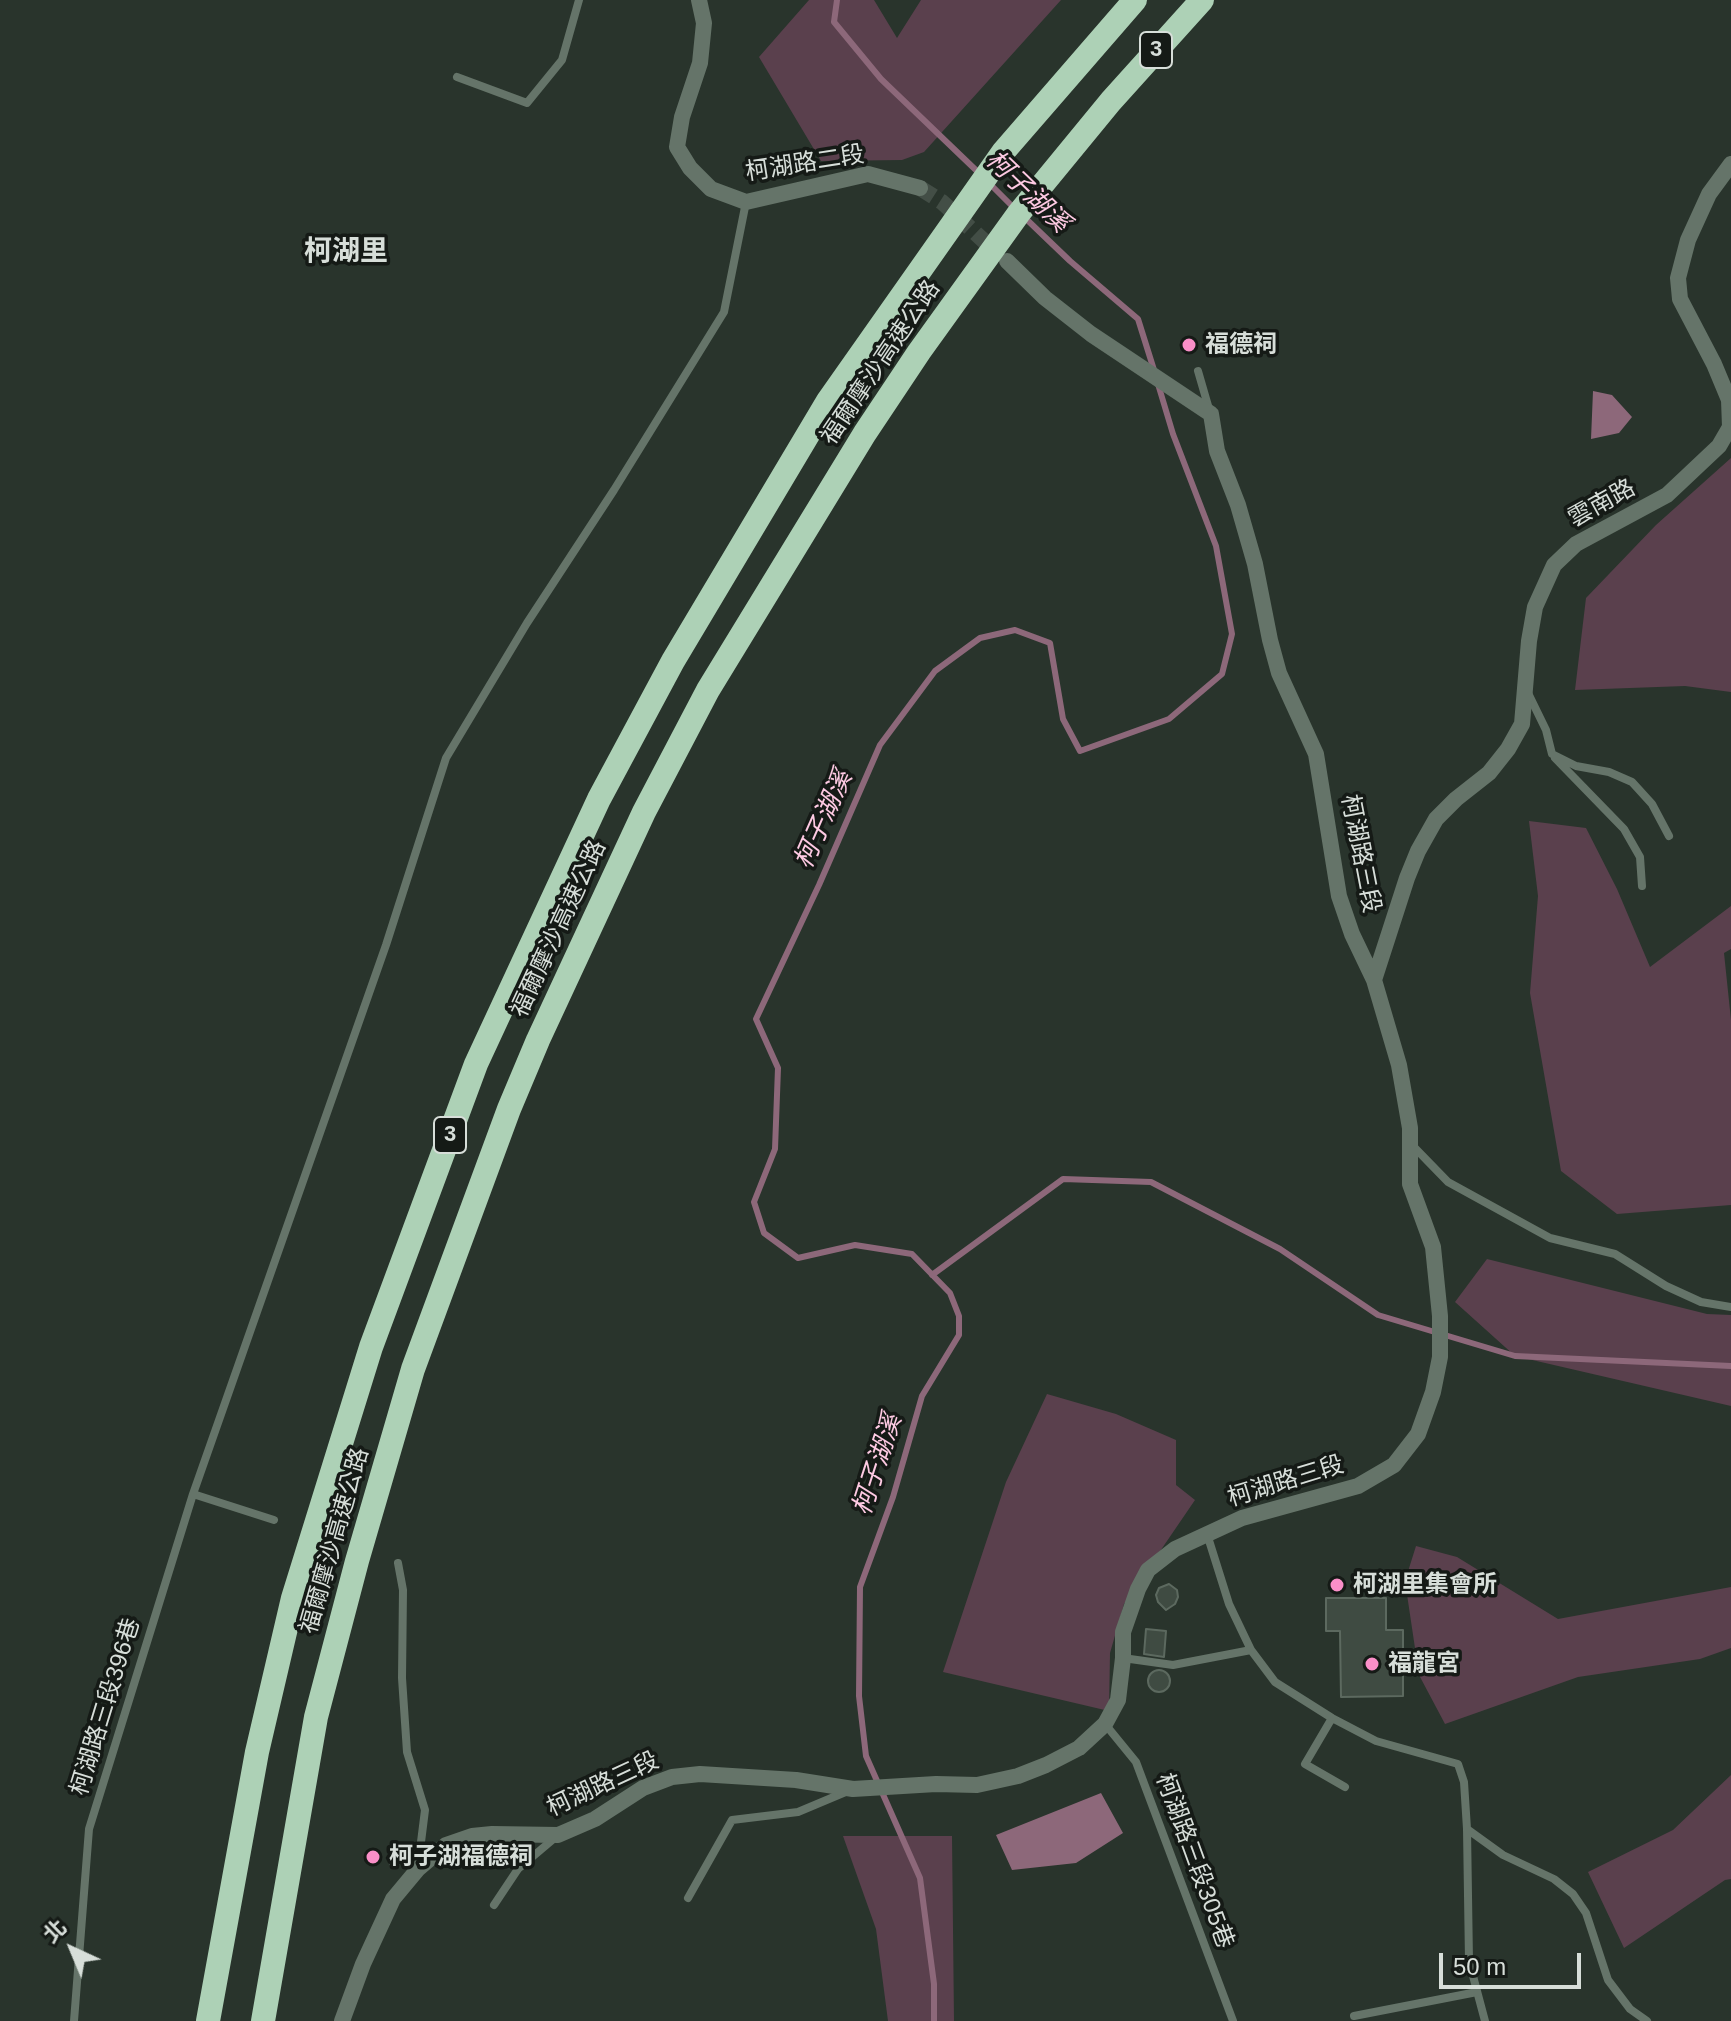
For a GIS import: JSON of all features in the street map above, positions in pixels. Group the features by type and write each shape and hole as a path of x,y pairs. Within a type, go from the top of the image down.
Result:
{"highway":[{"name":"福爾摩沙高速公路","path":"208,2021 257,1752 293,1598 371,1347 476,1064 599,799 673,661 828,401 1004,151 1135,0"},
{"name":"福爾摩沙高速公路","path":"263,2021 316,1717 357,1561 413,1369 509,1109 538,1040 644,812 708,690 865,433 1019,213 1111,101 1202,0"}],"street":[{"name":"柯湖路二段","path":"699,0 704,23 700,63 682,117 677,147 690,168 711,189 746,202 868,174 920,188"},
{"name":"雲南路","path":"1374,980 1418,851 1436,819 1489,773 1522,724 1535,607 1554,565 1576,544 1667,495 1719,446 1730,427 1729,400 1680,299 1678,278 1688,240 1709,194 1731,164"},
{"path":"1007,261 1045,298 1100,340 1211,414"},
{"name":"柯湖路三段","path":"342,2021 363,1964 393,1899 418,1869 446,1845 472,1836 521,1833 545,1837 558,1835 595,1819 643,1788 672,1777 700,1774 796,1780 853,1789 977,1785 1018,1776 1079,1748 1105,1724 1118,1700 1123,1632 1148,1570 1175,1549 1242,1518 1358,1486 1394,1465 1418,1434 1433,1392 1440,1357 1440,1316 1433,1247 1410,1184 1412,1144 1399,1065 1374,980 1352,934 1339,896 1316,754 1279,673 1255,564 1238,505 1217,451 1211,414"}],"lane":[{"path":"457,77 527,103 562,60 579,0"},
{"name":"柯湖路三段396巷","path":"74,2021 89,1829 193,1494 386,945 446,758 527,623 724,312 746,202"},
{"path":"1198,371 1211,414"},
{"path":"1526,689 1546,730 1552,754 1624,829 1640,857 1642,886"},
{"path":"1552,754 1576,766 1609,772 1632,782 1652,804 1669,836"},
{"path":"1412,1144 1448,1182 1550,1238 1615,1254 1666,1286 1701,1302 1731,1307"},
{"path":"193,1494 274,1520"},
{"path":"1207,1533 1229,1604 1251,1650 1275,1682 1376,1741 1458,1764 1464,1782 1467,1829 1469,1961 1485,2021"},
{"path":"398,1563 403,1590 402,1678 407,1752 425,1810 418,1869"},
{"path":"1123,1658 1173,1665 1251,1650"},
{"path":"1332,1718 1305,1764 1345,1787"},
{"name":"柯湖路三段305巷","path":"1105,1724 1136,1762 1233,2021"},
{"path":"688,1898 732,1820 798,1812 853,1789"},
{"path":"1467,1829 1503,1855 1554,1879 1573,1894 1586,1913 1608,1980 1630,2009 1647,2021"},
{"path":"494,1905 518,1869 558,1835"},
{"path":"393,1863 420,1850"},
{"path":"1354,2016 1477,1992"}],"shaded area":[{"path":"809,0 874,0 897,38 921,0 1061,0 924,152 902,160 821,161 759,57"},
{"path":"1593,391 1612,395 1632,417 1619,433 1591,439"},
{"path":"1731,458 1731,692 1685,686 1575,690 1586,598 1656,525"},
{"path":"1529,821 1586,828 1617,889 1650,967 1731,906 1731,949 1724,953 1731,1020 1731,1205 1617,1214 1561,1171 1530,993 1538,896"},
{"path":"1487,1259 1707,1314 1731,1315 1731,1406 1515,1356 1455,1302"},
{"path":"1047,1394 1116,1414 1176,1440 1176,1485 1195,1500 1124,1604 1110,1653 1109,1711 943,1672 1006,1482"},
{"path":"1416,1546 1457,1557 1558,1619 1731,1587 1731,1648 1700,1659 1578,1677 1445,1724 1419,1675 1405,1581"},
{"path":"1731,1775 1731,1879 1725,1880 1624,1948 1588,1872 1673,1830"},
{"path":"1101,1793 1123,1833 1076,1863 1012,1870 996,1835"},
{"path":"843,1836 952,1836 954,2021 888,2021 876,1929"}],"building":[{"path":"1169,1584 1177,1590 1178,1597 1175,1604 1166,1610 1156,1595 1159,1588"},
{"name":"福龍宮","path":"1326,1598 1386,1598 1386,1630 1403,1630 1403,1696 1341,1697 1340,1631 1326,1631"},
{"path":"1146,1629 1166,1631 1164,1657 1144,1654"},
{"path":"1159,1670 1167,1673 1170,1681 1167,1689 1159,1692 1151,1689 1148,1681 1151,1673"}],"waterway":[{"name":"柯子湖溪","path":"837,0 834,22 881,79 980,174"},
{"name":"柯子湖溪","path":"988,182 1014,208"},
{"name":"柯子湖溪","path":"1022,215 1138,319 1154,370"},
{"name":"柯子湖溪","path":"934,2021 934,1984 920,1878 866,1756 859,1696 860,1587 893,1497 922,1396 959,1335 959,1316 950,1293 912,1254 855,1245 798,1258 764,1233 754,1202 775,1149 778,1068 756,1019 880,745 935,671 980,638 1015,630 1050,643 1063,719 1080,751 1169,719 1222,674 1232,634 1216,546 1173,434 1158,384"},
{"path":"932,1275 1063,1179 1151,1182 1280,1249 1378,1315 1515,1356 1731,1366"}],"tunnel":[{"path":"920,188 942,202 998,254"}],"place":[{"name":"福德祠","path":"1189,345"},
{"name":"柯湖里集會所","path":"1337,1585"},
{"name":"福龍宮","path":"1372,1664"},
{"name":"柯子湖福德祠","path":"373,1857"}],"district":[{"name":"柯湖里","path":"346,252"}]}
